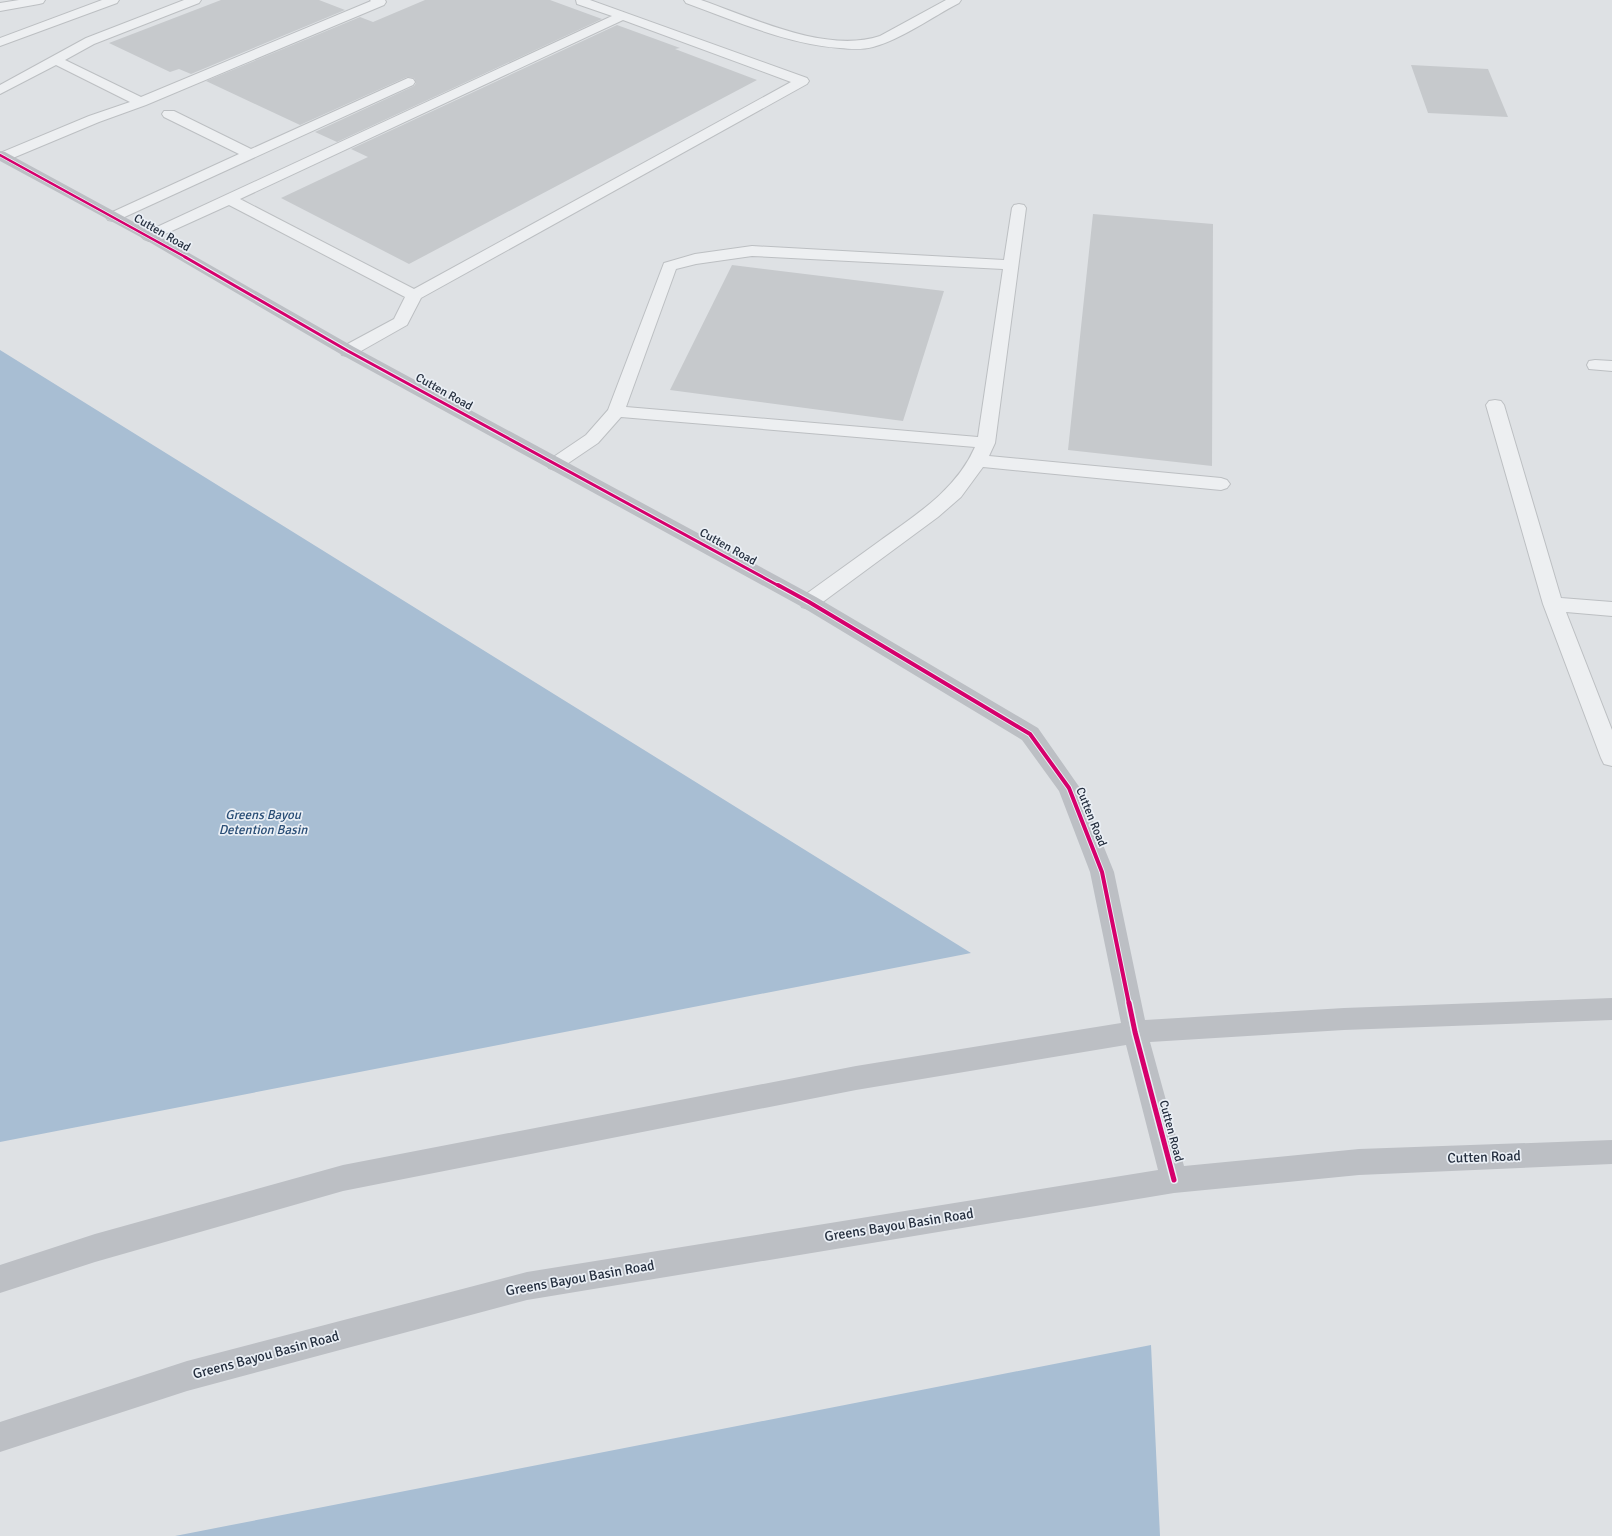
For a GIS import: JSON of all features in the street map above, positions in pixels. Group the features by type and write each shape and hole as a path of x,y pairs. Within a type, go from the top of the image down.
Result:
{"main road":[{"name":"Cutten Road","path":"2,156 149,236 348,351 808,602 1030,734 1069,788 1102,872 1135,1032 1174,1180 1359,1162 1612,1152"},
{"path":"0,1279 95,1248 343,1178 848,1079 1135,1032 1344,1019 1612,1009"},
{"name":"Greens Bayou Basin Road","path":"0,1437 187,1376 527,1286 1174,1180"}],"lane":[{"path":"0,7 39,0"},
{"path":"0,42 113,0"},
{"path":"0,90 90,41 195,0"},
{"path":"2,156 141,102 380,2 376,0"},
{"path":"700,1 799,39 823,43 852,45 869,44 884,39 955,0"},
{"path":"348,351 401,322 414,295 802,81 581,1"},
{"path":"149,236 622,16"},
{"path":"56,60 141,102"},
{"path":"113,217 408,82"},
{"path":"169,114 250,154"},
{"path":"229,199 414,295"},
{"path":"808,602 937,508 954,493 978,461 986,444 1019,208"},
{"path":"555,464 592,439 616,411 669,266 695,259 752,251 1011,265"},
{"path":"1595,364 1612,366"},
{"path":"1496,405 1553,604 1612,758"},
{"path":"616,411 986,444"},
{"path":"978,461 1221,484"},
{"path":"1553,604 1612,609"}],"water":[{"name":"Greens Bayou Detention Basin","path":"0,350 971,953 0,1142"},
{"path":"1151,1345 1160,1536 175,1536"}],"building":[{"path":"221,0 319,0 345,10 191,74 179,69 170,72 109,43"},
{"path":"425,0 550,0 602,19 337,142 315,132 414,86 416,83 414,78 407,77 300,125 206,81 360,17 373,22"},
{"path":"617,25 680,48 675,49 757,80 409,264 281,198 368,157 351,149"},
{"path":"1411,65 1488,69 1508,117 1428,113"},
{"path":"1093,214 1213,224 1212,466 1068,450"},
{"path":"732,265 944,291 903,421 670,390"}],"cycle path":[{"path":"0,155 149,236 348,351 809,602 1030,734 1069,788 1102,872 1135,1032 1174,1180"}]}
